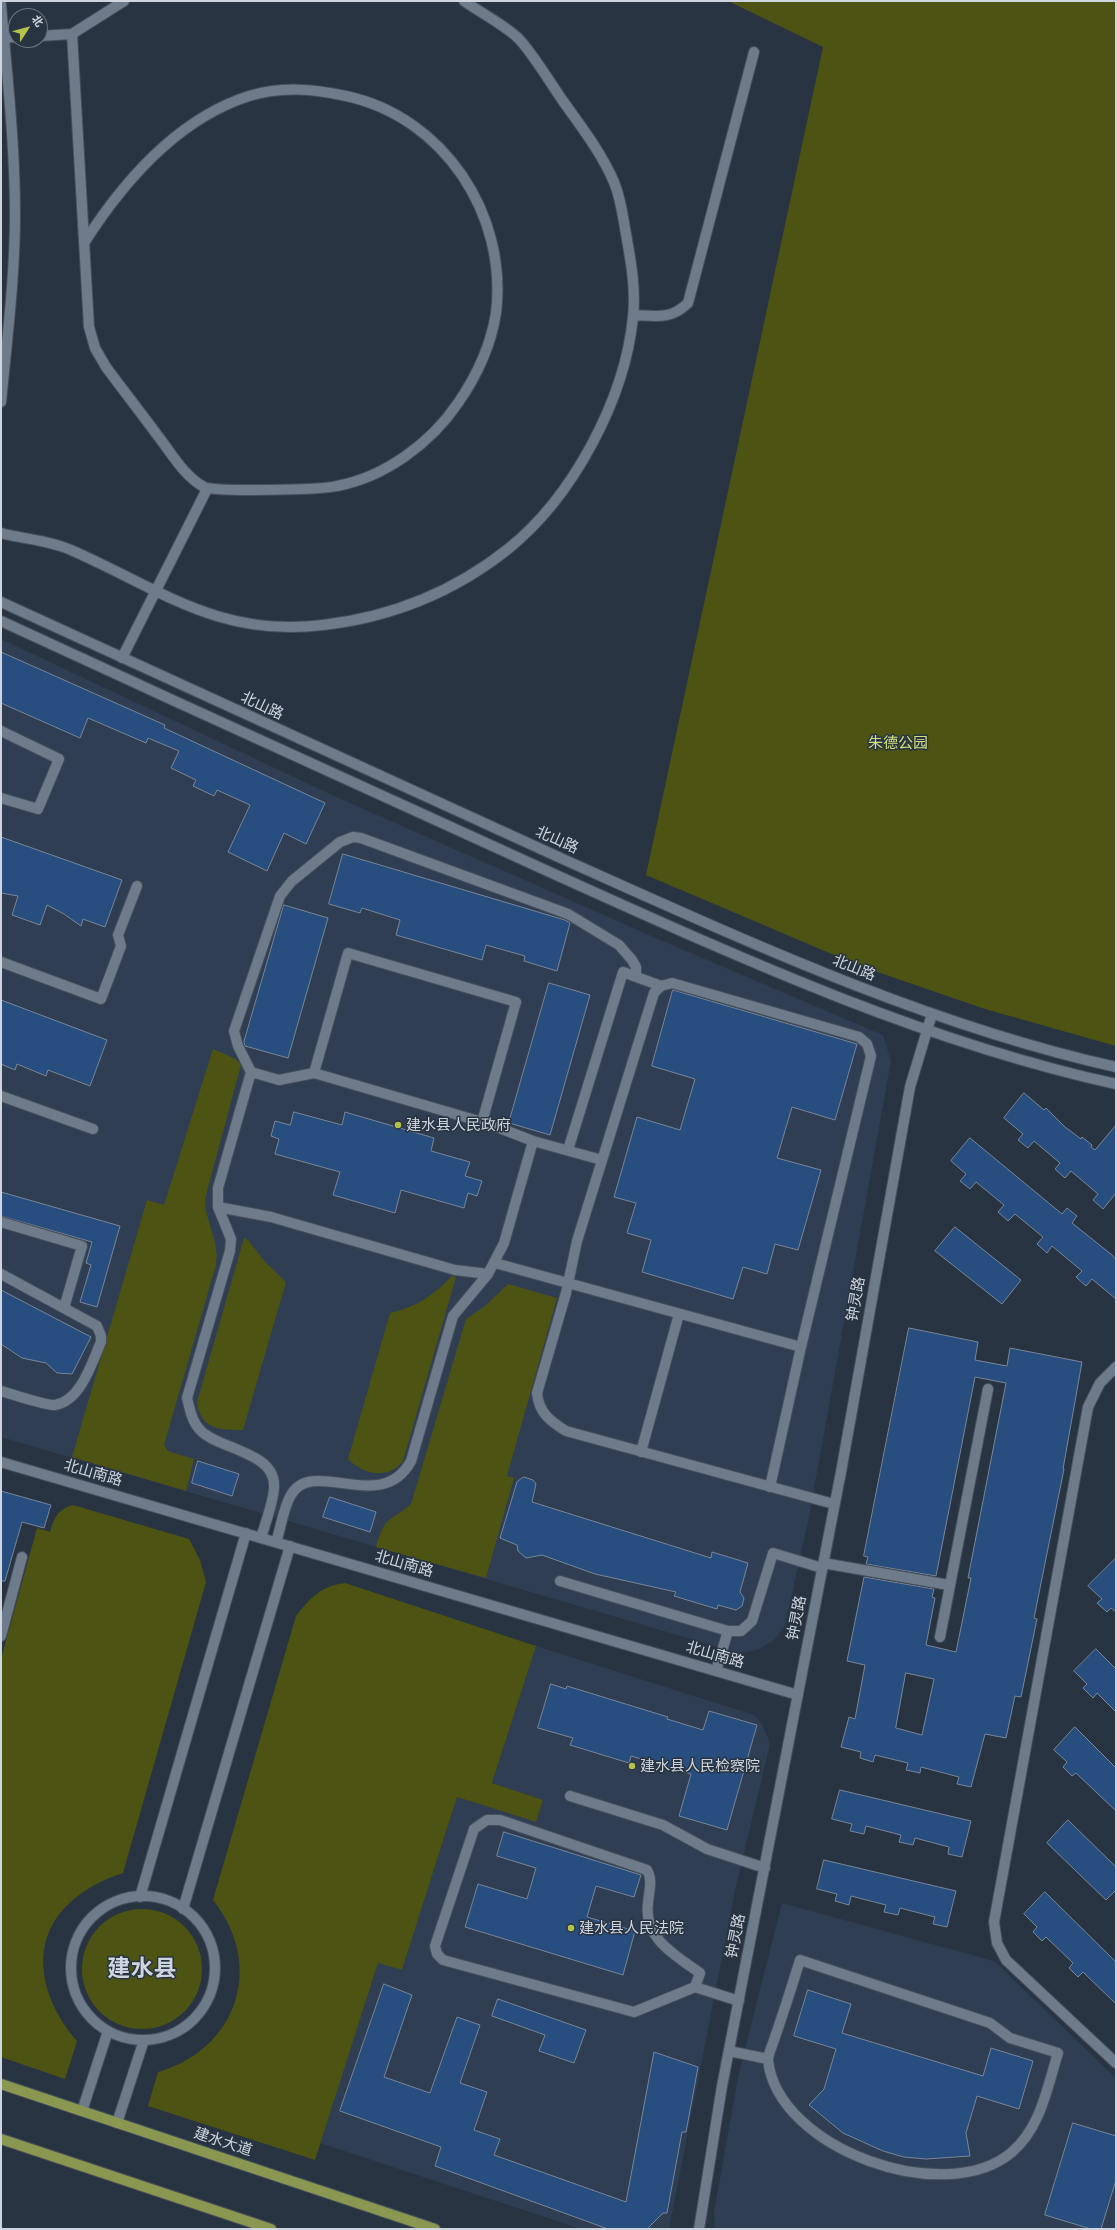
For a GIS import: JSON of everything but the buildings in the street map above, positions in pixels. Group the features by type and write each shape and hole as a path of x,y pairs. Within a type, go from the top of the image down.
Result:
{"main road":[{"name":"建水大道","path":"1,2084 435,2229"},
{"path":"1,2139 271,2229"}],"street":[{"path":"48,36 72,34 124,1"},
{"path":"1,533 67,548 155,592 212,616 249,625 286,628 323,625 396,610 437,594 491,562 523,536 537,522 580,464 596,436 623,371 634,315 631,261 620,201 601,155 518,39 464,1"},
{"path":"1,5 14,169 15,215 11,295 1,402"},
{"path":"72,34 84,243 89,327 95,348 106,367 187,474 207,488 302,490 341,486 380,471 399,460 441,424 463,395 481,362 488,345 495,314 496,263 488,224 480,204 464,176 435,143 405,120 372,103 320,90 283,89 267,92 234,102 197,123 163,148 142,167 112,200 84,243"},
{"path":"634,315 669,316 680,312 688,303 754,52"},
{"path":"122,658 207,488"},
{"name":"北山路","path":"1,602 694,918 873,992 932,1014 1038,1047 1116,1067"},
{"path":"1,621 291,755 688,934 867,1008 926,1030 1034,1064 1116,1084"},
{"path":"1,731 59,759 38,809 1,798"},
{"path":"262,1538 275,1485 269,1470 259,1460 202,1432 191,1415 187,1398 230,1251 229,1233 218,1207 218,1188 251,1072 238,1046 234,1031 275,904 292,880 340,842 353,837 361,838 568,914 619,945 636,967 636,976"},
{"path":"1,962 102,999 121,946 118,936 137,886"},
{"path":"314,1073 348,953 516,1002 482,1122"},
{"path":"568,1150 623,972 661,986"},
{"path":"770,1487 801,1347 871,1056 870,1050 859,1037 672,983 661,986 654,993 602,1160 577,1241 568,1283 537,1393 540,1409 549,1420 566,1431 641,1452 770,1487 834,1504"},
{"name":"钟灵路","path":"699,2229 729,2051 823,1566 910,1087 932,1014"},
{"path":"251,1072 279,1080 314,1073 482,1122 533,1141 602,1160"},
{"path":"1,1096 92,1129"},
{"path":"276,1542 291,1495 302,1486 318,1480 369,1487 379,1486 398,1478 405,1471 411,1461 453,1316 488,1274 495,1263 504,1243 533,1141"},
{"path":"218,1207 271,1217 455,1270 488,1274"},
{"path":"1,1222 82,1246 64,1308"},
{"path":"495,1263 801,1347"},
{"path":"1,1274 97,1326 101,1336 101,1342 79,1389 65,1401 54,1406 1,1391"},
{"path":"641,1452 679,1314"},
{"path":"1116,1367 1100,1382 1088,1407 994,1922 997,1943 1006,1960 1116,2063"},
{"path":"940,1637 988,1389"},
{"name":"北山南路","path":"1,1462 798,1695"},
{"path":"140,1896 246,1534"},
{"path":"183,1909 290,1546"},
{"path":"560,1581 728,1631 741,1631 752,1621 773,1553 823,1566 949,1585"},
{"path":"1,1636 22,1557"},
{"path":"716,1671 728,1631"},
{"path":"570,1796 663,1825 707,1848 765,1868"},
{"path":"695,1987 700,1974 661,1944 651,1929 647,1910 651,1876 647,1870 500,1820 487,1820 474,1829 435,1946 437,1954 444,1960 634,2012 695,1987 739,2001"},
{"path":"140,1896 163,1899 183,1909 202,1927 213,1952 215,1965 211,1992 205,2004 188,2025 162,2038 144,2040 119,2036 108,2031 94,2021 84,2010 77,1997 70,1969 72,1954 83,1927 92,1916 115,1901 140,1896"},
{"path":"800,1960 990,2023 1010,2038 1058,2053 1038,2120 1022,2142 997,2162 968,2172 953,2175 923,2173 883,2166 844,2150 826,2139 798,2117 789,2106 775,2083 768,2059 800,1960"},
{"path":"82,2111 108,2031"},
{"path":"117,2123 144,2040"},
{"path":"729,2051 768,2059"}],"shaded area":[{"path":"1,639 332,795 658,939 883,1035 891,1061 809,1517 785,1626 774,1640 758,1650 739,1653 1,1437"},
{"path":"536,1646 754,1715 761,1723 769,1740 769,1748 735,1891 669,2229 581,2229 320,2143 378,1962 402,1970 457,1797 536,1822 543,1800 492,1783"},
{"path":"782,1903 994,1961 1116,2078 1116,2229 715,2229 714,2212 738,2077"}],"green space":[{"name":"朱德公园","path":"728,1 1116,1 1116,1046 985,1009 860,966 646,875 823,47"},
{"path":"213,1049 236,1059 241,1065 205,1199 207,1216 216,1248 216,1265 164,1445 168,1451 194,1459 186,1491 72,1457 147,1200 164,1205"},
{"path":"244,1238 248,1240 266,1263 286,1282 243,1430 227,1430 219,1429 207,1423 199,1411 197,1402"},
{"path":"452,1276 456,1277 403,1461 397,1467 383,1473 368,1472 361,1469 348,1459 390,1313 416,1304 438,1289"},
{"path":"508,1284 557,1298 507,1476 514,1478 486,1578 376,1547 385,1524 411,1504 466,1319 485,1306"},
{"path":"73,1505 189,1539 200,1560 206,1582 123,1873 90,1888 70,1903 54,1921 45,1946 43,1961 44,1975 48,1990 60,2017 77,2041 65,2079 1,2057 1,1659 37,1528 50,1532 57,1515 64,1509"},
{"path":"345,1583 536,1646 492,1783 543,1800 536,1822 457,1797 402,1970 378,1963 315,2160 148,2106 158,2072 185,2061 208,2045 224,2025 235,2002 240,1977 238,1951 229,1925 213,1900 296,1616 311,1598 329,1587"},
{"path":"142,1909 154,1910 165,1914 175,1919 184,1927 192,1936 197,1946 201,1957 201,1981 197,1992 192,2002 184,2011 175,2019 165,2024 154,2028 142,2029 130,2028 119,2024 109,2019 100,2011 92,2002 87,1992 83,1981 82,1969 83,1957 87,1946 92,1936 100,1927 109,1919 119,1914 130,1910"}],"place":[{"name":"建水县人民政府","path":"398,1125"},
{"name":"建水县人民检察院","path":"632,1766"},
{"name":"建水县人民法院","path":"571,1928"}],"district":[{"name":"建水县","path":"142,1969"}]}
